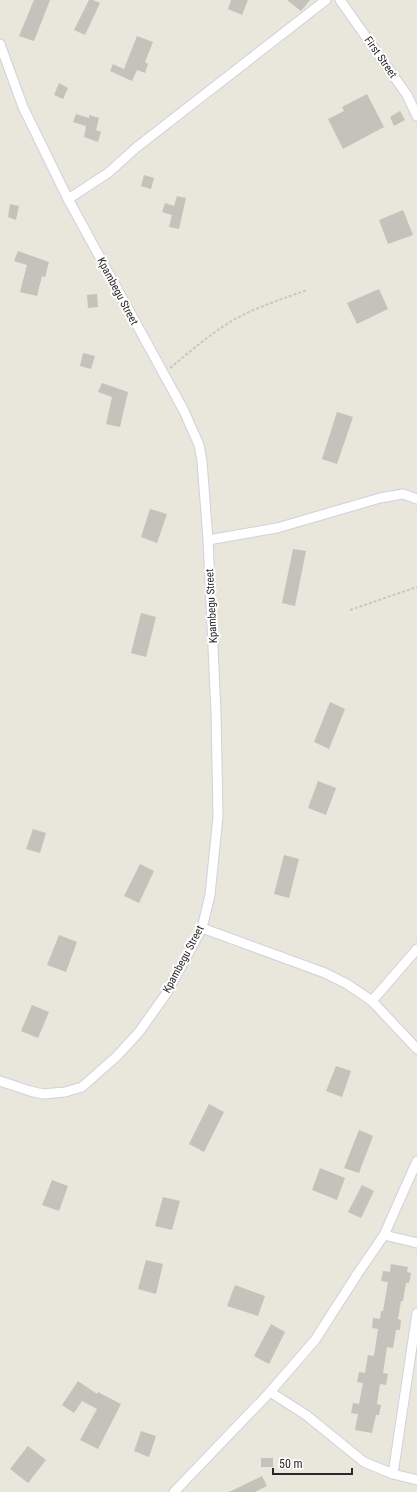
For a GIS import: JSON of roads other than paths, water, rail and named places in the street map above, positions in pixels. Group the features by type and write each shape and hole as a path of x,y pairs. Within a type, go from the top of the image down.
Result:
{"street":[{"path":"68,199 108,173 137,147 326,0"},
{"name":"First Street","path":"340,0 408,95 417,116"},
{"name":"Kpambegu Street","path":"0,44 23,108 68,199 164,374 194,431 199,445 205,488 208,540 216,712 218,816 210,895 202,928 166,994 139,1032 118,1056 82,1087 64,1092 43,1094 30,1092 0,1081"},
{"path":"208,540 277,528 380,498 403,494 417,499"},
{"path":"202,928 325,973 347,984 372,1001 417,1049"},
{"path":"372,1001 417,949"},
{"path":"174,1492 270,1392 315,1340 384,1235 417,1161"},
{"path":"384,1235 417,1243"},
{"path":"393,1474 417,1313"},
{"path":"270,1392 306,1415 364,1462 393,1474 417,1480"}]}
